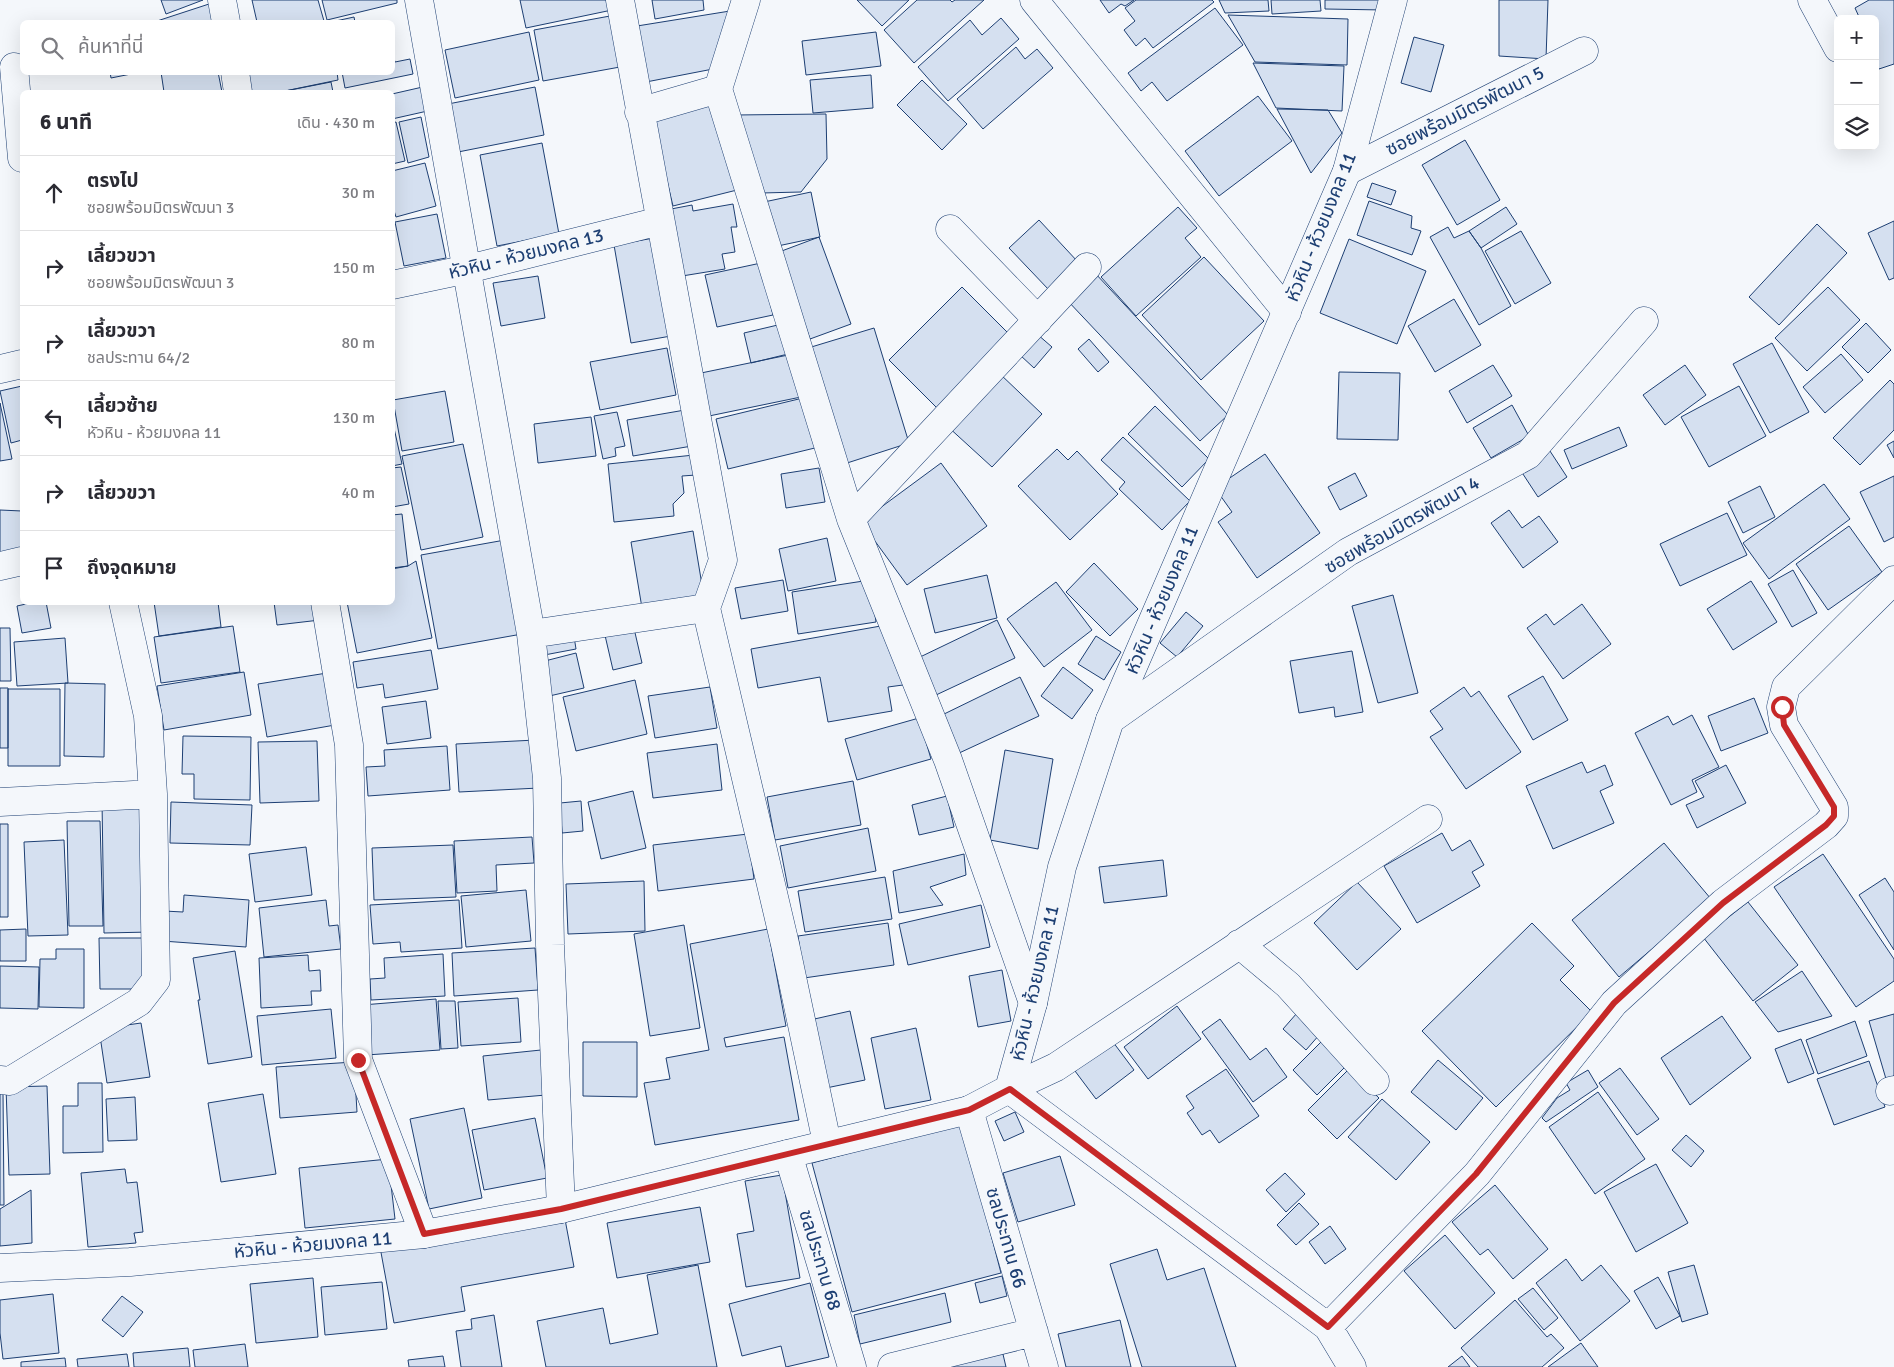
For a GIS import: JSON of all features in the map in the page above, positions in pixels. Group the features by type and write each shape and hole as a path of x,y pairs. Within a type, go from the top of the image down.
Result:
{"street":[{"path":"222,0 226,20"},
{"path":"419,0 531,634 547,778 550,945 561,1209"},
{"path":"620,0 723,560 706,608 785,944 827,1143"},
{"path":"746,0 718,89 851,519 948,760 1032,1002"},
{"path":"1034,0 1287,312"},
{"name":"หัวหิน - ห้วยมงคล 11","path":"0,1268 130,1262 424,1234 561,1209 969,1110 1010,1089 1032,1002 1062,867 1110,720 1347,172 1393,0"},
{"path":"1812,0 1834,41"},
{"name":"ซอยพร้อมมิตรพัฒนา 5","path":"1347,172 1584,51"},
{"path":"14,67 14,153"},
{"path":"235,75 238,90"},
{"path":"640,112 718,89"},
{"name":"หัวหิน - ห้วยมงคล 13","path":"395,284 468,269 660,221"},
{"path":"950,229 1038,320"},
{"path":"851,519 1087,267"},
{"name":"ซอยพร้อมมิตรพัฒนา 4","path":"1110,720 1348,552 1528,455 1644,321"},
{"path":"0,369 20,364"},
{"path":"0,566 20,561"},
{"path":"1328,1327 1476,1174 1614,1003 1723,903 1826,825 1834,816 1834,807 1784,725 1782,707 1786,686 1894,580"},
{"path":"0,1080 10,1080 139,1002 156,980 153,794 148,716 124,605"},
{"path":"326,605 349,745 358,1060 424,1234"},
{"path":"531,634 706,608"},
{"path":"0,802 153,794"},
{"path":"1352,1367 1328,1327 1010,1089 1056,1067 1428,819"},
{"path":"1239,944 1288,985 1375,1081"},
{"name":"ชลประทาน 66","path":"969,1110 1044,1367"},
{"name":"ชลประทาน 68","path":"788,1154 852,1367"},
{"path":"892,1367 1034,1332"}],"building":[{"path":"161,0 203,0 166,14"},
{"path":"252,0 318,0 324,20 257,20"},
{"path":"322,0 397,0 397,3 327,20"},
{"path":"520,0 610,0 612,10 526,28"},
{"path":"652,0 703,0 704,10 655,19"},
{"path":"857,0 909,0 882,26"},
{"path":"917,0 950,0 952,2 955,0 984,0 914,63 884,30"},
{"path":"1100,0 1134,0 1125,6 1121,4 1109,13"},
{"path":"1136,0 1212,0 1214,2 1153,48 1145,38 1136,46 1124,30 1135,21 1125,8"},
{"path":"1219,0 1268,0 1269,11 1225,13"},
{"path":"1271,0 1320,0 1321,11 1272,14"},
{"path":"1325,0 1384,0 1384,10 1325,9"},
{"path":"1499,0 1548,0 1546,59 1499,56"},
{"path":"1869,0 1894,0 1894,64 1879,69 1879,15 1858,15 1855,8"},
{"path":"209,4 213,20 160,20"},
{"path":"1215,8 1243,45 1167,101 1152,82 1141,91 1128,73"},
{"path":"730,11 713,69 646,82 637,26"},
{"path":"1228,15 1348,19 1347,65 1255,62"},
{"path":"610,16 620,67 543,81 534,30"},
{"path":"354,17 355,20 340,20"},
{"path":"1001,18 1019,39 948,101 918,67 970,20 982,35"},
{"path":"529,32 539,80 455,98 445,50"},
{"path":"876,32 881,66 806,75 802,41"},
{"path":"1414,37 1444,45 1431,92 1401,83"},
{"path":"1016,47 1025,59 1037,49 1053,68 983,129 957,99"},
{"path":"410,59 413,74 345,88 343,75 395,75 395,62"},
{"path":"1253,63 1344,66 1342,111 1276,108"},
{"path":"110,75 126,75 111,78"},
{"path":"161,75 219,75 222,90 164,90"},
{"path":"244,75 337,75 338,80 290,90 248,90"},
{"path":"871,75 873,108 813,113 810,80"},
{"path":"922,80 967,124 942,150 897,105"},
{"path":"331,82 333,90 290,90"},
{"path":"427,86 432,110 395,118 395,93"},
{"path":"535,87 544,135 458,152 448,104"},
{"path":"1258,96 1292,141 1219,196 1185,151"},
{"path":"720,102 741,189 673,206 652,118"},
{"path":"1277,109 1328,110 1342,133 1311,173"},
{"path":"826,114 827,159 801,192 761,193 735,115"},
{"path":"421,117 429,157 408,163 399,122"},
{"path":"395,122 405,161 395,163"},
{"path":"1465,140 1500,200 1457,225 1422,165"},
{"path":"542,143 559,234 497,246 480,155"},
{"path":"425,163 436,206 396,217 395,170"},
{"path":"1372,183 1396,191 1391,205 1367,197"},
{"path":"811,192 820,237 773,247 764,202"},
{"path":"1369,201 1412,216 1411,228 1421,231 1412,255 1357,235"},
{"path":"733,204 737,227 731,227 735,252 722,254 725,269 682,276 671,209 692,205 693,211"},
{"path":"1178,207 1197,228 1185,238 1201,257 1136,316 1101,277"},
{"path":"1506,207 1517,224 1481,248 1469,231"},
{"path":"437,214 446,258 404,266 395,222"},
{"path":"1039,220 1078,262 1049,290 1009,248"},
{"path":"1894,221 1894,278 1889,280 1868,233"},
{"path":"1817,224 1847,253 1779,325 1749,297"},
{"path":"1448,227 1454,238 1469,231 1481,248 1511,306 1479,325 1430,237"},
{"path":"1521,231 1551,283 1515,304 1485,251"},
{"path":"819,237 851,324 810,339 779,252"},
{"path":"654,238 671,336 631,343 614,245"},
{"path":"1349,239 1426,271 1397,344 1320,313"},
{"path":"1204,257 1264,321 1201,380 1142,315"},
{"path":"761,263 773,315 717,327 705,275"},
{"path":"1094,272 1228,415 1200,441 1066,299"},
{"path":"538,276 545,318 501,326 493,283"},
{"path":"962,287 1012,337 939,410 889,360"},
{"path":"1828,287 1860,320 1807,371 1775,338"},
{"path":"1454,299 1481,345 1435,372 1408,326"},
{"path":"1866,323 1891,350 1868,373 1842,347"},
{"path":"782,324 788,354 751,363 744,333"},
{"path":"874,328 909,443 844,464 808,348"},
{"path":"1037,334 1052,347 1034,368 1020,355"},
{"path":"1089,339 1109,362 1098,372 1078,349"},
{"path":"1772,343 1809,412 1770,433 1733,364"},
{"path":"667,348 676,395 600,410 590,362"},
{"path":"793,354 801,397 709,416 701,373"},
{"path":"1841,354 1863,380 1825,413 1803,387"},
{"path":"1493,365 1512,396 1467,423 1449,391"},
{"path":"1685,365 1706,395 1665,425 1643,395"},
{"path":"1339,372 1400,373 1398,440 1337,439"},
{"path":"999,373 1042,414 992,467 946,425"},
{"path":"1890,380 1894,384 1894,430 1860,465 1833,438"},
{"path":"20,386 20,441 11,443 0,391"},
{"path":"1739,386 1766,436 1709,467 1681,417"},
{"path":"445,391 454,442 402,451 395,411 395,400"},
{"path":"807,397 819,447 728,469 716,419"},
{"path":"0,403 12,459 0,461"},
{"path":"1512,405 1529,436 1491,458 1473,428"},
{"path":"1155,406 1209,459 1182,487 1128,434"},
{"path":"685,410 692,446 633,456 627,420"},
{"path":"617,412 625,446 615,448 616,456 603,459 594,416"},
{"path":"591,417 596,456 538,463 534,424"},
{"path":"1619,427 1627,446 1572,469 1564,450"},
{"path":"395,432 402,464 395,465"},
{"path":"1123,437 1190,501 1162,530 1119,489 1125,482 1101,460"},
{"path":"1894,441 1894,458 1887,445"},
{"path":"463,444 483,537 421,550 402,456"},
{"path":"1548,448 1567,477 1538,497 1519,468"},
{"path":"1057,449 1068,460 1077,451 1118,494 1070,540 1018,486"},
{"path":"1265,454 1320,533 1257,578 1218,522 1232,512 1215,488"},
{"path":"694,455 696,475 682,476 684,493 673,504 674,516 614,522 608,464"},
{"path":"941,463 987,526 907,585 861,522"},
{"path":"401,467 409,504 395,506 395,468"},
{"path":"819,468 825,502 786,508 781,474"},
{"path":"1355,473 1367,496 1340,510 1328,487"},
{"path":"1894,476 1894,537 1884,542 1860,492"},
{"path":"1824,484 1850,519 1769,579 1743,543"},
{"path":"1760,486 1775,517 1743,533 1728,502"},
{"path":"0,510 20,511 20,558 0,557"},
{"path":"1509,510 1522,528 1539,516 1558,542 1523,568 1491,523"},
{"path":"1727,513 1747,555 1680,586 1660,544"},
{"path":"402,514 408,566 395,568 395,515"},
{"path":"1849,526 1882,572 1828,610 1796,564"},
{"path":"693,531 704,597 642,608 631,542"},
{"path":"827,538 836,581 788,591 779,549"},
{"path":"505,540 522,634 438,649 421,555"},
{"path":"416,561 432,638 357,653 348,605 395,605 395,568 408,566"},
{"path":"1094,563 1138,609 1110,636 1066,592"},
{"path":"1793,570 1817,613 1792,627 1768,584"},
{"path":"987,575 997,618 935,633 924,589"},
{"path":"783,580 788,611 741,619 735,588"},
{"path":"870,580 876,622 798,634 792,592"},
{"path":"1751,581 1777,622 1733,650 1707,609"},
{"path":"1056,582 1092,630 1044,667 1007,619"},
{"path":"1393,595 1418,693 1378,703 1352,606"},
{"path":"1582,604 1611,644 1563,679 1527,628 1546,614 1554,625"},
{"path":"47,605 51,628 22,633 17,606"},
{"path":"154,605 218,605 221,627 159,636"},
{"path":"274,605 318,605 320,620 277,625"},
{"path":"1186,612 1203,626 1177,657 1160,643"},
{"path":"997,620 1015,658 936,695 918,658"},
{"path":"633,624 642,663 613,670 604,631"},
{"path":"892,624 903,685 888,687 892,711 828,722 820,677 758,688 751,649"},
{"path":"233,626 240,672 161,683 154,637"},
{"path":"0,628 10,628 11,681 0,681"},
{"path":"573,630 576,649 539,656 534,637"},
{"path":"1096,636 1121,652 1104,680 1078,664"},
{"path":"65,638 68,683 17,686 14,642"},
{"path":"431,650 438,689 385,698 383,684 357,688 353,662"},
{"path":"1352,651 1363,712 1335,717 1334,707 1299,713 1290,661"},
{"path":"576,653 584,688 545,697 537,663"},
{"path":"1063,667 1093,690 1072,719 1041,696"},
{"path":"244,672 251,715 164,730 157,686"},
{"path":"327,673 335,725 267,737 258,684"},
{"path":"1543,676 1568,720 1533,740 1508,696"},
{"path":"1020,677 1039,716 957,754 940,716"},
{"path":"635,680 647,734 576,751 563,697"},
{"path":"65,683 105,684 104,757 64,756"},
{"path":"710,687 717,728 655,738 648,696"},
{"path":"1464,687 1471,697 1479,691 1521,752 1466,789 1430,737 1443,729 1430,711"},
{"path":"0,688 8,688 8,748 0,748"},
{"path":"8,689 60,689 60,766 8,766"},
{"path":"1754,698 1768,733 1721,751 1708,716"},
{"path":"426,701 431,738 387,744 382,707"},
{"path":"1692,715 1719,767 1692,780 1697,792 1671,805 1635,733 1668,716 1673,725"},
{"path":"919,718 931,759 857,780 845,739"},
{"path":"183,736 251,737 250,800 194,799 194,774 182,774"},
{"path":"536,740 539,788 459,792 456,744"},
{"path":"317,741 319,801 260,803 258,742"},
{"path":"717,744 722,790 653,798 647,753"},
{"path":"447,746 450,790 368,796 366,767 385,766 384,750"},
{"path":"1005,750 1053,759 1038,849 990,840"},
{"path":"1582,762 1587,773 1605,765 1613,785 1600,791 1614,823 1553,849 1526,786"},
{"path":"1726,765 1746,803 1697,828 1686,805 1704,797 1695,781"},
{"path":"853,781 861,825 775,840 767,797"},
{"path":"633,791 646,848 601,859 588,802"},
{"path":"947,796 954,827 919,835 912,805"},
{"path":"102,801 149,801 151,932 104,933"},
{"path":"581,801 583,831 562,833 560,803"},
{"path":"171,802 252,805 250,845 170,843"},
{"path":"67,821 100,821 103,926 69,926"},
{"path":"0,824 8,824 8,917 0,917"},
{"path":"868,828 876,871 788,888 780,846"},
{"path":"1442,833 1452,851 1470,840 1484,865 1472,872 1480,886 1417,923 1384,866"},
{"path":"748,834 754,879 658,891 653,845"},
{"path":"532,837 534,863 496,865 497,891 457,893 454,841"},
{"path":"64,840 68,935 28,936 24,842"},
{"path":"1664,843 1711,899 1619,977 1572,920"},
{"path":"453,845 456,897 374,900 372,848"},
{"path":"306,847 312,895 255,902 249,854"},
{"path":"964,854 966,875 930,887 943,905 899,913 893,871"},
{"path":"1823,854 1894,959 1894,981 1856,1007 1774,887"},
{"path":"1163,860 1167,896 1104,903 1099,867"},
{"path":"885,877 892,919 805,932 798,891"},
{"path":"1885,878 1894,892 1894,950 1859,895"},
{"path":"644,881 645,931 568,934 566,884"},
{"path":"1357,882 1401,929 1357,970 1314,923"},
{"path":"526,890 531,941 466,947 461,896"},
{"path":"184,895 249,900 246,947 162,941 164,911 183,912"},
{"path":"326,900 329,926 338,925 341,949 264,957 259,908"},
{"path":"459,900 462,948 401,952 400,942 373,944 370,905"},
{"path":"1748,902 1798,965 1753,1001 1703,937"},
{"path":"981,905 990,947 908,965 899,924"},
{"path":"888,923 894,965 804,978 798,936"},
{"path":"1532,923 1574,966 1560,980 1592,1012 1496,1107 1422,1031"},
{"path":"684,925 700,1028 650,1036 634,934"},
{"path":"26,929 26,961 0,961 0,930"},
{"path":"768,929 786,1026 724,1038 726,1047 784,1037 799,1120 655,1145 644,1083 670,1079 666,1058 709,1050 690,944"},
{"path":"99,938 144,938 145,989 100,989"},
{"path":"535,948 538,990 454,996 452,953"},
{"path":"56,949 84,949 84,1008 39,1007 40,959 56,959"},
{"path":"235,951 252,1057 208,1064 193,958"},
{"path":"443,954 445,996 371,1000 370,979 385,978 384,958"},
{"path":"308,955 309,971 320,970 321,991 311,991 312,1005 261,1008 259,958"},
{"path":"0,966 39,967 38,1009 0,1008"},
{"path":"1002,970 1011,1021 978,1027 969,976"},
{"path":"1802,971 1832,1016 1778,1032 1755,1002"},
{"path":"518,998 521,1042 461,1046 458,1002"},
{"path":"436,999 440,1050 366,1055 362,1005"},
{"path":"438,1001 455,1001 458,1048 441,1049"},
{"path":"1177,1006 1201,1039 1148,1079 1124,1047"},
{"path":"331,1009 336,1058 262,1065 257,1016"},
{"path":"850,1011 865,1080 826,1088 810,1020"},
{"path":"1297,1013 1320,1034 1306,1050 1283,1029"},
{"path":"1894,1014 1894,1076 1886,1079 1869,1021"},
{"path":"1722,1016 1751,1058 1690,1105 1661,1058"},
{"path":"1220,1019 1250,1060 1266,1048 1287,1077 1253,1102 1202,1032"},
{"path":"1855,1021 1867,1056 1818,1074 1806,1040"},
{"path":"141,1023 150,1077 107,1083 99,1029"},
{"path":"916,1028 931,1100 885,1109 871,1038"},
{"path":"1801,1039 1814,1073 1788,1083 1775,1049"},
{"path":"1322,1041 1346,1066 1317,1095 1293,1070"},
{"path":"583,1042 637,1042 637,1097 583,1096"},
{"path":"1113,1042 1134,1070 1096,1099 1075,1071"},
{"path":"541,1050 546,1095 488,1100 483,1056"},
{"path":"1438,1060 1483,1098 1456,1130 1411,1092"},
{"path":"1869,1061 1885,1107 1834,1125 1817,1079"},
{"path":"354,1062 357,1112 280,1118 276,1067"},
{"path":"1620,1068 1659,1119 1637,1135 1599,1083"},
{"path":"1226,1069 1259,1116 1219,1143 1210,1130 1202,1135 1187,1113 1194,1108 1186,1096"},
{"path":"1349,1069 1379,1098 1337,1139 1308,1110"},
{"path":"1588,1070 1598,1087 1546,1122 1542,1118 1557,1098 1570,1090 1566,1083"},
{"path":"78,1083 102,1083 103,1152 63,1153 63,1106 78,1106"},
{"path":"47,1086 50,1174 9,1175 6,1087"},
{"path":"0,1092 3,1092 4,1205 0,1205"},
{"path":"1598,1092 1645,1159 1595,1194 1549,1127"},
{"path":"263,1094 276,1174 221,1182 208,1103"},
{"path":"135,1097 137,1140 108,1141 106,1099"},
{"path":"1382,1099 1430,1142 1396,1180 1348,1137"},
{"path":"464,1108 482,1198 429,1209 410,1119"},
{"path":"1015,1112 1024,1132 1004,1141 995,1121"},
{"path":"535,1118 547,1178 484,1190 472,1130"},
{"path":"962,1123 1001,1273 852,1312 812,1163"},
{"path":"1686,1135 1704,1151 1691,1167 1672,1150"},
{"path":"1060,1156 1075,1205 1018,1222 1003,1173"},
{"path":"388,1159 395,1219 305,1228 299,1168"},
{"path":"1656,1164 1688,1223 1636,1252 1604,1192"},
{"path":"125,1169 127,1183 137,1182 143,1232 134,1233 136,1243 88,1247 81,1173"},
{"path":"1285,1173 1305,1194 1286,1212 1266,1190"},
{"path":"782,1175 800,1278 746,1287 737,1234 754,1231 745,1181"},
{"path":"1495,1185 1548,1249 1513,1279 1488,1249 1480,1255 1452,1222"},
{"path":"31,1190 32,1243 0,1246 0,1209"},
{"path":"1299,1203 1319,1224 1296,1245 1277,1225"},
{"path":"700,1207 710,1262 617,1278 607,1223"},
{"path":"564,1214 574,1267 461,1287 465,1311 394,1323 380,1247"},
{"path":"1330,1226 1346,1249 1325,1264 1309,1242"},
{"path":"1445,1235 1495,1293 1455,1329 1404,1271"},
{"path":"1157,1249 1167,1280 1204,1268 1236,1367 1142,1367 1110,1264"},
{"path":"1566,1259 1582,1281 1601,1265 1630,1301 1580,1341 1536,1283"},
{"path":"698,1265 717,1367 546,1367 537,1321 603,1308 610,1344 658,1334 647,1275"},
{"path":"1694,1265 1708,1314 1682,1322 1668,1272"},
{"path":"1002,1276 1007,1296 980,1303 975,1283"},
{"path":"1658,1277 1680,1316 1656,1329 1634,1291"},
{"path":"313,1278 318,1337 256,1343 250,1284"},
{"path":"382,1282 387,1329 325,1335 321,1287"},
{"path":"810,1283 829,1357 786,1367 781,1346 742,1356 729,1304"},
{"path":"1533,1288 1558,1318 1544,1330 1518,1299"},
{"path":"945,1293 951,1322 860,1344 854,1315"},
{"path":"53,1294 59,1353 3,1359 0,1333 0,1300"},
{"path":"122,1296 143,1312 123,1337 102,1320"},
{"path":"1515,1300 1547,1337 1551,1334 1564,1348 1542,1367 1478,1367 1461,1348"},
{"path":"494,1315 502,1367 461,1367 456,1331 472,1329 471,1319"},
{"path":"1120,1320 1131,1367 1066,1367 1058,1334"},
{"path":"1581,1343 1598,1367 1548,1367"},
{"path":"245,1344 248,1367 195,1367 193,1350"},
{"path":"188,1348 190,1367 134,1367 133,1353"},
{"path":"1002,1350 1006,1367 953,1367 952,1363"},
{"path":"127,1354 129,1367 78,1367 77,1359"},
{"path":"443,1356 445,1367 409,1367 408,1360"},
{"path":"1462,1356 1470,1367 1448,1367"},
{"path":"65,1358 66,1367 21,1367 21,1362"}],"route":[{"path":"358,1060 424,1234 561,1209 969,1110 1010,1089 1328,1327 1476,1174 1614,1003 1723,903 1826,825 1834,816 1834,807 1784,725 1782,707"}]}
